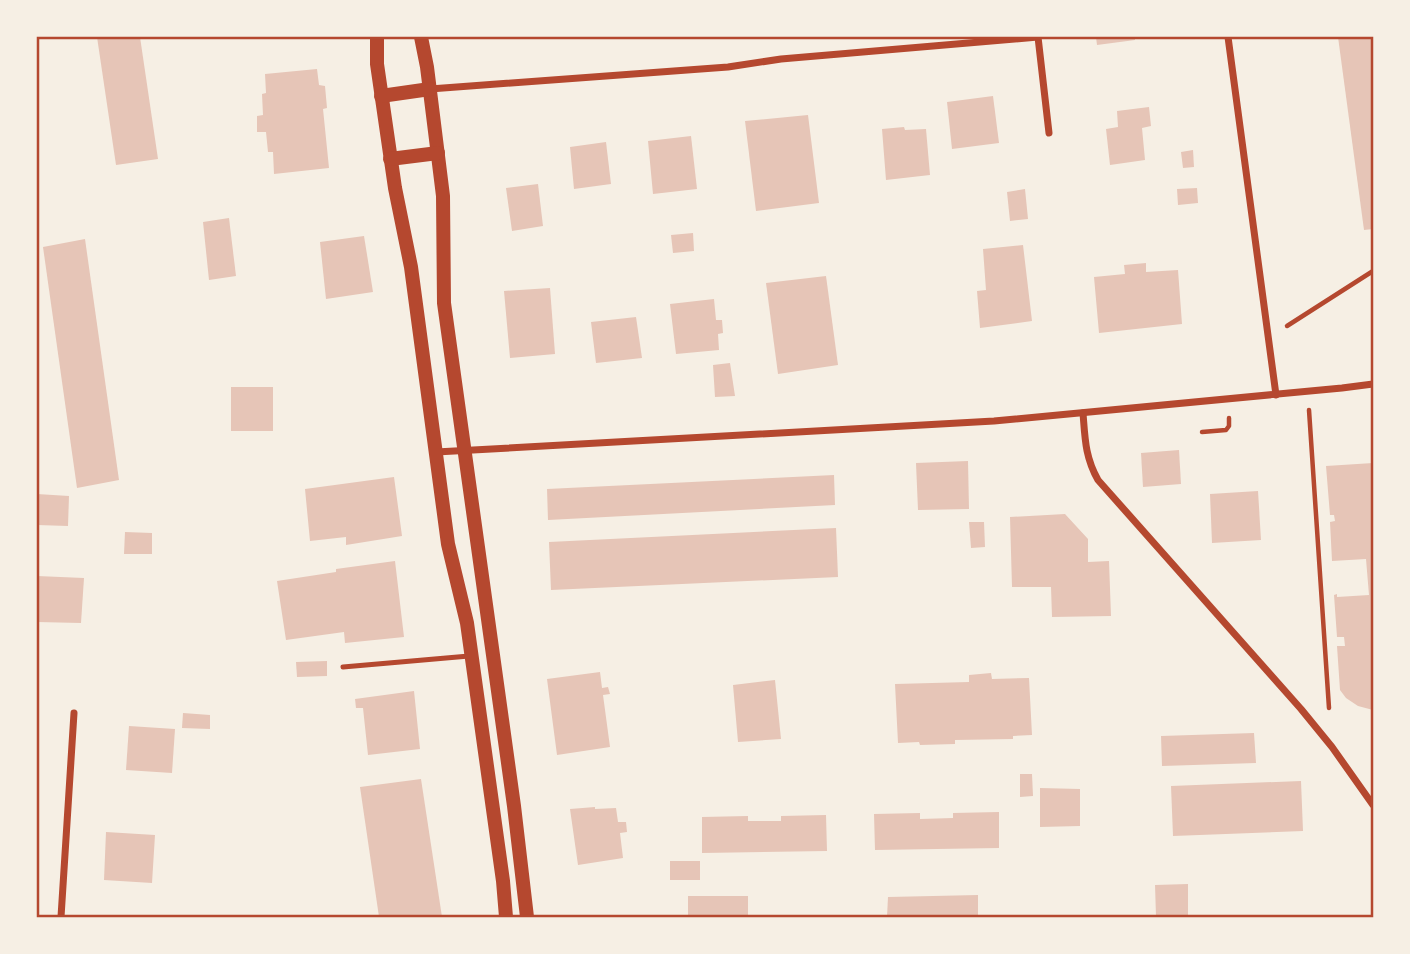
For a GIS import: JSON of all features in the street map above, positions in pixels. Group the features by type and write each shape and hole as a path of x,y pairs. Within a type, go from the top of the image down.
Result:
{"main road":[{"path":"377,37 377,64 390,159 411,267 448,544 467,623 506,917"},
{"path":"421,37 443,195 444,303 527,917"},
{"path":"381,96 430,89"},
{"path":"390,159 438,153"}],"street":[{"path":"430,89 728,67 781,59 1038,37 1049,132"},
{"path":"1228,37 1276,395"},
{"path":"436,452 994,421 1373,384"},
{"path":"1083,413 1086,451 1098,480 1301,709 1373,805"},
{"path":"61,917 74,712"}],"lane":[{"path":"344,667 472,656"}],"path":[{"path":"1268,338 1373,271"},
{"path":"1308,391 1329,709"}],"building":[{"path":"97,37 140,37 158,159 116,165"},
{"path":"1096,37 1135,37 1135,40 1097,45"},
{"path":"1338,37 1373,37 1373,229 1364,230"},
{"path":"317,69 319,85 325,86 327,108 323,109 329,168 274,174 273,152 268,152 266,132 257,132 257,116 263,115 265,74"},
{"path":"993,96 999,143 952,149 947,102"},
{"path":"1149,107 1151,126 1142,128 1145,160 1110,165 1106,129 1118,127 1117,111"},
{"path":"808,115 819,203 756,211 745,121"},
{"path":"904,127 905,130 926,129 930,175 886,180 882,129"},
{"path":"691,136 697,189 653,194 648,141"},
{"path":"606,142 611,184 574,189 570,147"},
{"path":"1193,150 1194,167 1183,168 1181,152"},
{"path":"538,184 543,226 512,231 506,188"},
{"path":"1197,188 1198,203 1178,205 1177,189"},
{"path":"1025,189 1028,219 1010,221 1007,192"},
{"path":"229,218 236,276 209,280 203,222"},
{"path":"693,233 694,251 673,253 671,235"},
{"path":"364,236 373,292 326,299 320,242"},
{"path":"85,239 119,480 77,488 43,247"},
{"path":"1023,245 1032,321 980,328 977,291 986,290 983,249"},
{"path":"1146,263 1146,272 1178,270 1182,324 1099,333 1094,277 1125,274 1124,265"},
{"path":"826,276 838,365 778,374 766,283"},
{"path":"550,288 555,354 510,358 504,291"},
{"path":"714,299 716,320 722,320 723,333 718,334 719,350 676,354 670,304"},
{"path":"636,317 642,358 596,363 591,322"},
{"path":"730,363 735,396 715,397 713,365"},
{"path":"231,387 273,387 273,431 231,431"},
{"path":"1179,450 1181,484 1143,487 1141,453"},
{"path":"968,461 969,509 918,510 916,463"},
{"path":"1373,463 1373,710 1358,706 1340,690 1337,646 1345,646 1344,637 1337,637 1334,595 1369,595 1366,559 1332,561 1330,522 1335,521 1334,515 1330,515 1326,466"},
{"path":"834,475 835,505 548,520 547,489"},
{"path":"394,477 402,536 346,545 346,537 310,541 305,489"},
{"path":"1258,491 1261,540 1212,543 1210,494"},
{"path":"37,494 69,496 68,526 37,525"},
{"path":"1065,514 1088,539 1088,562 1109,561 1111,616 1052,617 1051,587 1012,587 1010,517"},
{"path":"969,522 984,522 985,547 971,548"},
{"path":"836,528 838,577 551,590 549,542"},
{"path":"125,532 152,533 152,554 124,554"},
{"path":"395,561 404,637 345,643 344,632 286,640 277,581"},
{"path":"37,576 84,578 81,623 37,622"},
{"path":"327,661 327,676 297,677 296,662"},
{"path":"600,672 602,688 608,687 610,694 603,695 610,747 557,755 547,679"},
{"path":"991,673 992,679 1029,678 1032,735 1013,736 1013,739 955,740 955,744 898,743 895,684 969,682 969,675"},
{"path":"775,680 781,739 738,742 733,685"},
{"path":"414,691 420,749 368,755 363,708 356,708 355,699"},
{"path":"183,713 210,715 210,729 182,728"},
{"path":"129,726 175,729 172,773 126,770"},
{"path":"1254,733 1256,763 1162,766 1161,736"},
{"path":"1020,774 1032,774 1033,796 1020,797"},
{"path":"421,779 442,917 379,917 360,787"},
{"path":"1301,781 1303,831 1173,836 1171,786"},
{"path":"1040,788 1080,789 1080,826 1040,827"},
{"path":"616,808 618,822 626,822 627,832 620,833 623,858 578,865 570,809"},
{"path":"999,812 999,848 875,850 874,814 920,813 920,819 953,818 953,813"},
{"path":"826,815 827,851 702,853 702,817 748,816 748,821 781,821 781,816"},
{"path":"106,832 155,835 152,883 104,880"},
{"path":"670,861 700,861 700,880 670,880"},
{"path":"1188,884 1188,917 1156,917 1155,885"},
{"path":"978,895 978,917 887,917 888,897"},
{"path":"688,896 748,896 748,917 688,917"}]}
